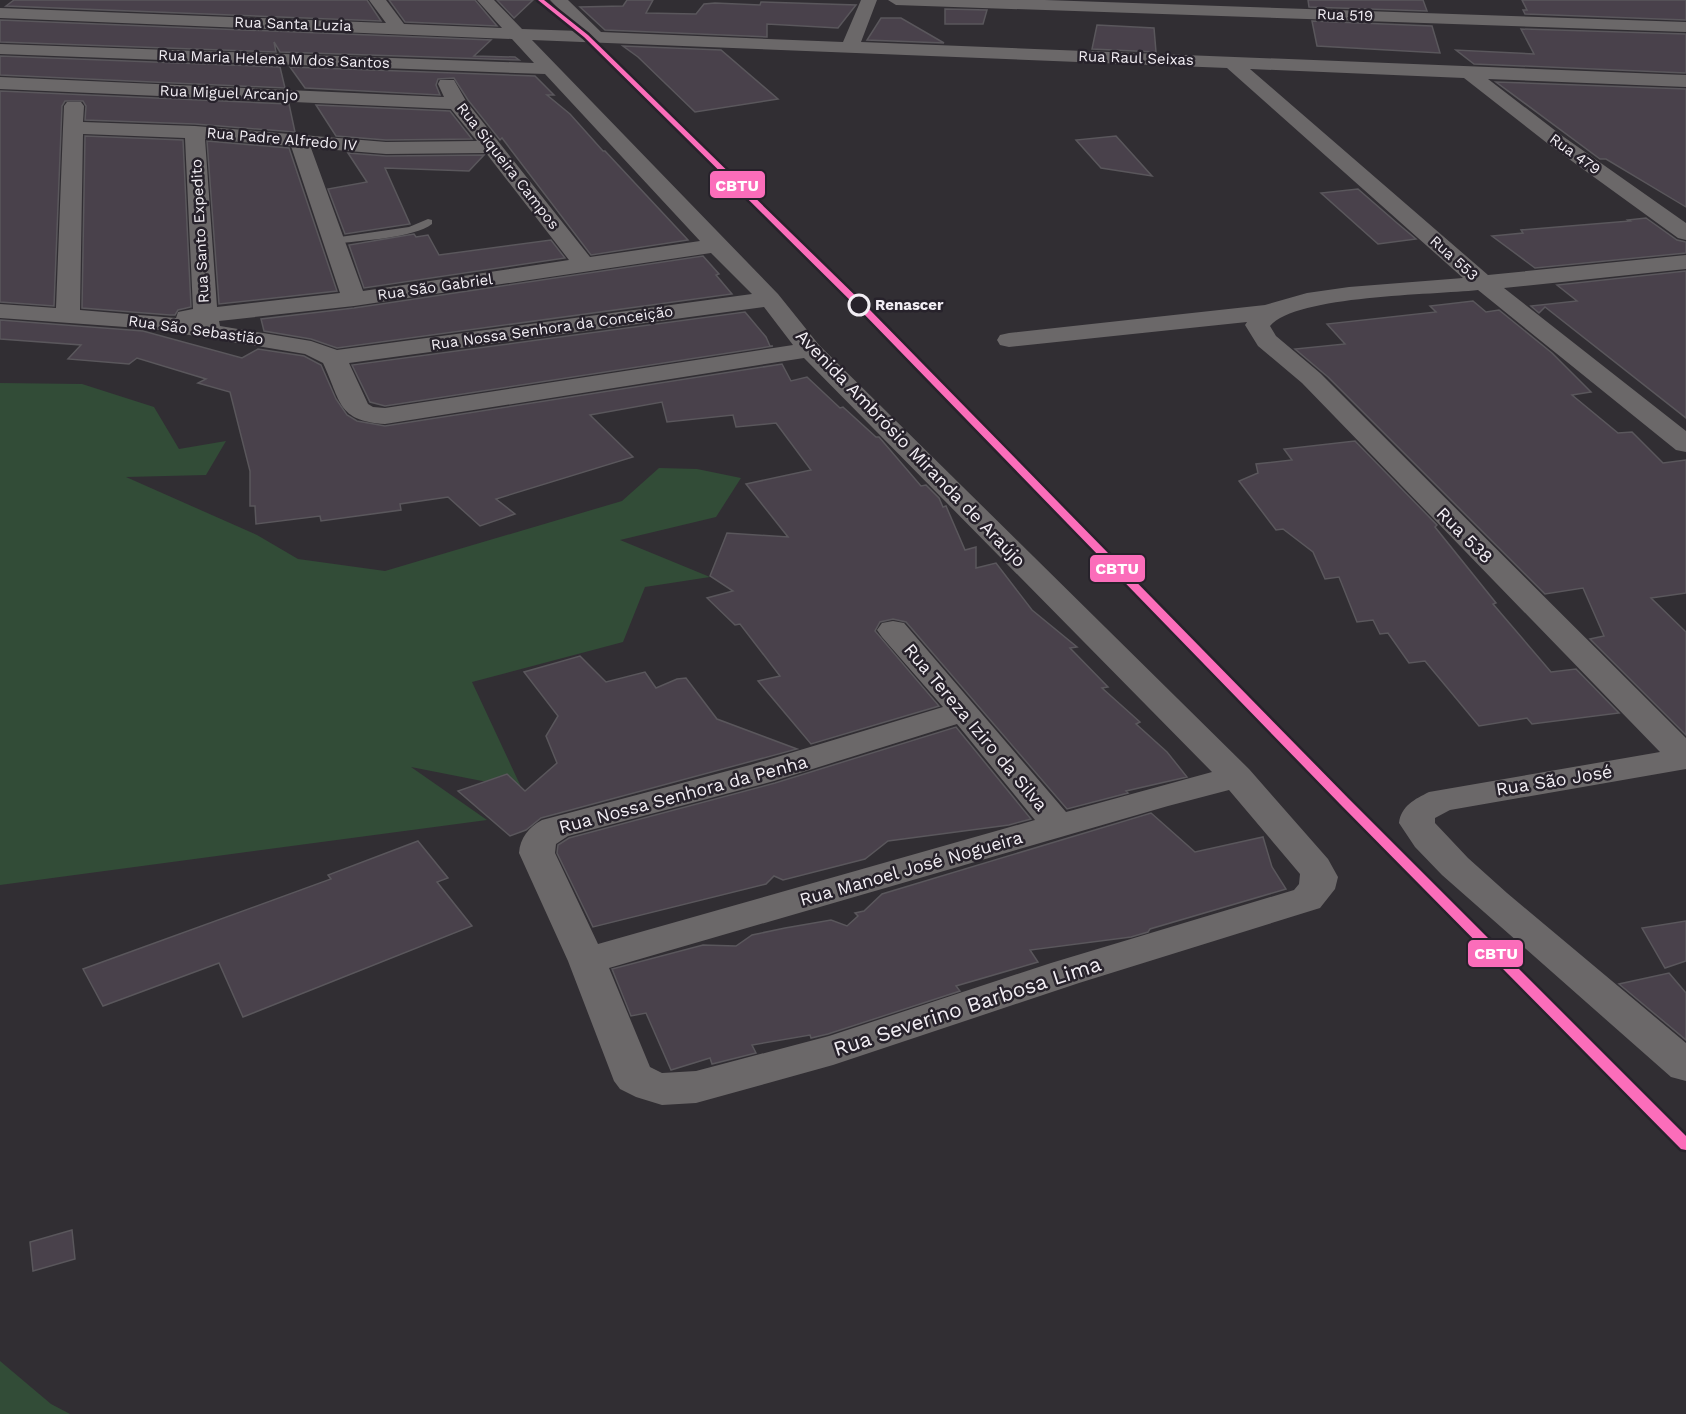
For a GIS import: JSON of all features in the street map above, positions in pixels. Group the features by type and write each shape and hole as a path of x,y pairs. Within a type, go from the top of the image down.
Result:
{"street":[{"path":"377,0 399,29"},
{"name":"Avenida Ambrósio Miranda de Araújo","path":"485,0 716,245 770,298 810,350 1237,777 1315,868 1320,877 1320,883 1307,899"},
{"path":"558,0 591,37"},
{"path":"850,47 869,0"},
{"name":"Rua 519","path":"896,0 1186,10 1205,5 1505,22 1686,27"},
{"path":"1499,0 1524,73"},
{"path":"1186,10 1189,59"},
{"name":"Rua Santa Luzia","path":"0,13 591,37"},
{"path":"228,57 268,23"},
{"name":"Rua Raul Seixas","path":"591,37 1189,59 1686,81"},
{"name":"Rua Maria Helena M dos Santos","path":"0,50 548,69"},
{"name":"Rua 553","path":"1231,62 1482,283 1686,444"},
{"name":"Rua Siqueira Campos","path":"435,65 457,103 585,265"},
{"name":"Rua 479","path":"1467,71 1554,139 1686,233"},
{"name":"Rua Miguel Arcanjo","path":"0,83 457,103"},
{"path":"68,315 75,87"},
{"name":"Rua Padre Alfredo IV","path":"73,128 195,132 386,148 492,147"},
{"name":"Rua Santo Expedito","path":"195,132 207,322"},
{"path":"299,141 354,299"},
{"name":"Rua São Gabriel","path":"207,322 716,245"},
{"path":"1009,340 1269,312 1285,305 1344,295 1686,262"},
{"name":"Rua Nossa Senhora da Conceição","path":"334,358 770,298"},
{"name":"Rua São Sebastião","path":"0,310 153,322 207,322 311,348 334,358"},
{"name":"Rua 538","path":"1269,312 1257,325 1267,341 1311,378 1686,758"},
{"path":"334,358 357,409 368,415 376,415 408,413 810,350"},
{"name":"Rua Tereza Iziro da Silva","path":"893,630 964,711 1058,825"},
{"name":"Rua Nossa Senhora da Penha","path":"629,1070 586,961 537,853 537,843 542,835 572,823 762,773 964,711"},
{"name":"Rua São José","path":"1686,758 1465,794 1441,800 1424,808 1417,817 1416,825 1425,837 1546,948 1686,1066"},
{"name":"Rua Manoel José Nogueira","path":"586,961 1058,825 1237,777"},
{"name":"Rua Severino Barbosa Lima","path":"629,1070 635,1078 662,1089 696,1087 833,1050 1065,973 1307,899"}],"lane":[{"path":"333,241 410,230 428,222"}],"green space":[{"path":"0,383 82,384 154,407 179,449 226,441 206,475 126,477 257,535 298,559 385,571 622,501 659,468 697,469 741,478 716,517 620,540 710,577 645,587 623,642 472,682 522,789 411,767 487,820 0,885"},
{"path":"0,1361 51,1404 70,1414 0,1414"}],"building":[{"path":"14,0 367,0 381,21 6,6"},
{"path":"389,0 475,0 497,26 405,22"},
{"path":"497,0 533,0 514,18"},
{"path":"627,0 653,0 646,13 696,14 704,4 715,3 856,5 838,28 767,24 767,37 605,30 580,7 623,6"},
{"path":"1308,0 1423,0 1427,11 1309,7"},
{"path":"1522,0 1686,0 1686,20 1525,14 1523,10 1527,10"},
{"path":"945,9 987,10 983,24 945,24"},
{"path":"881,18 901,18 944,43 867,40"},
{"path":"0,20 491,40 474,56 515,57 519,60 280,52 274,42 276,52 0,42"},
{"path":"1312,21 1432,26 1440,53 1317,46"},
{"path":"1097,25 1154,28 1156,52 1092,49"},
{"path":"1521,29 1686,34 1686,73 1474,64 1456,50 1534,54"},
{"path":"623,46 721,50 778,99 695,112 638,57"},
{"path":"0,56 280,67 285,88 0,75"},
{"path":"290,67 535,76 554,95 547,95 570,114 688,240 591,255 502,138 500,140 468,100 454,78 438,79 436,85 440,95 305,88"},
{"path":"1496,82 1686,89 1686,207 1606,159 1600,159"},
{"path":"0,91 289,104 295,132 195,124 85,120 86,106 83,101 65,101 62,106 54,306 0,302"},
{"path":"316,105 450,111 472,139 386,140 336,136"},
{"path":"85,136 183,140 191,307 178,310 175,315 82,308"},
{"path":"1116,136 1152,176 1101,168 1076,140"},
{"path":"207,141 289,148 337,291 219,304"},
{"path":"348,153 386,156 484,155 469,171 385,168 410,224 345,234 328,189 367,182"},
{"path":"1358,189 1416,239 1378,244 1321,193"},
{"path":"1646,218 1677,240 1686,242 1686,253 1535,268 1492,236 1523,233 1521,230"},
{"path":"414,234 416,237 428,235 439,255 551,240 565,258 364,288 349,245"},
{"path":"703,256 732,294 337,348 311,339 264,331 261,319 354,308"},
{"path":"1686,271 1686,418 1545,307 1539,313 1531,306 1577,301 1557,285"},
{"path":"1473,301 1486,312 1499,310 1552,353 1591,392 1572,395 1618,433 1632,432 1663,463 1686,460 1686,593 1651,598 1686,632 1686,735 1590,639 1604,636 1583,588 1545,594 1328,377 1295,349 1345,344 1327,324 1436,312 1430,306"},
{"path":"745,312 766,337 770,346 773,346 385,406 370,402 352,365"},
{"path":"0,320 143,331 242,358 258,349 304,356 321,365 336,399 347,415 357,421 385,426 782,364 791,381 807,377 840,408 843,407 876,437 879,437 921,486 926,485 939,498 943,507 946,506 965,550 976,547 976,568 996,563 1032,610 1077,647 1070,648 1108,687 1102,688 1140,722 1136,724 1167,752 1187,777 1126,791 1128,793 1067,809 906,622 893,619 880,622 875,631 939,706 811,744 758,681 780,676 740,624 735,625 707,598 733,591 710,576 727,533 788,537 746,484 811,470 776,423 736,427 733,415 667,422 662,402 590,415 633,457 496,499 515,514 480,526 448,497 400,504 401,510 321,521 320,516 256,524 255,506 250,506 250,471 230,392 198,383 206,379 137,358 129,364 68,359 81,345 0,339"},
{"path":"1355,441 1437,525 1435,527 1496,603 1493,604 1551,672 1576,669 1619,713 1532,724 1527,718 1479,726 1425,661 1409,663 1388,633 1380,634 1373,620 1357,622 1339,577 1325,579 1313,552 1283,529 1276,530 1239,481 1258,473 1256,464 1292,460 1284,449"},
{"path":"580,656 606,682 645,672 656,688 677,679 686,678 717,719 797,749 541,818 526,830 510,836 458,791 507,774 525,791 557,763 546,736 558,716 524,672"},
{"path":"956,727 1031,819 1009,825 888,841 865,859 783,880 774,876 766,884 593,927 557,853 558,845 569,838 775,783"},
{"path":"1151,813 1195,852 1263,837 1272,867 1286,889 1150,929 1148,932 1131,937 1030,950 1038,962 956,986 960,991 828,1034 752,1045 756,1053 712,1064 710,1058 671,1070 646,1013 631,1016 612,969 703,945 736,946 752,935 785,928 831,920 847,926 858,916 855,913 864,911 882,894"},
{"path":"418,841 448,878 437,882 472,926 243,1017 219,963 103,1006 83,969 331,879 328,875"},
{"path":"1686,921 1686,961 1665,968 1642,928"},
{"path":"1669,973 1686,993 1686,1040 1619,984"},
{"path":"72,1230 75,1259 33,1271 30,1242"}],"transit line":[{"name":"CBTU","path":"541,0 586,36 865,310 1344,801 1686,1145"}],"place":[{"name":"Renascer","path":"859,305"}]}
